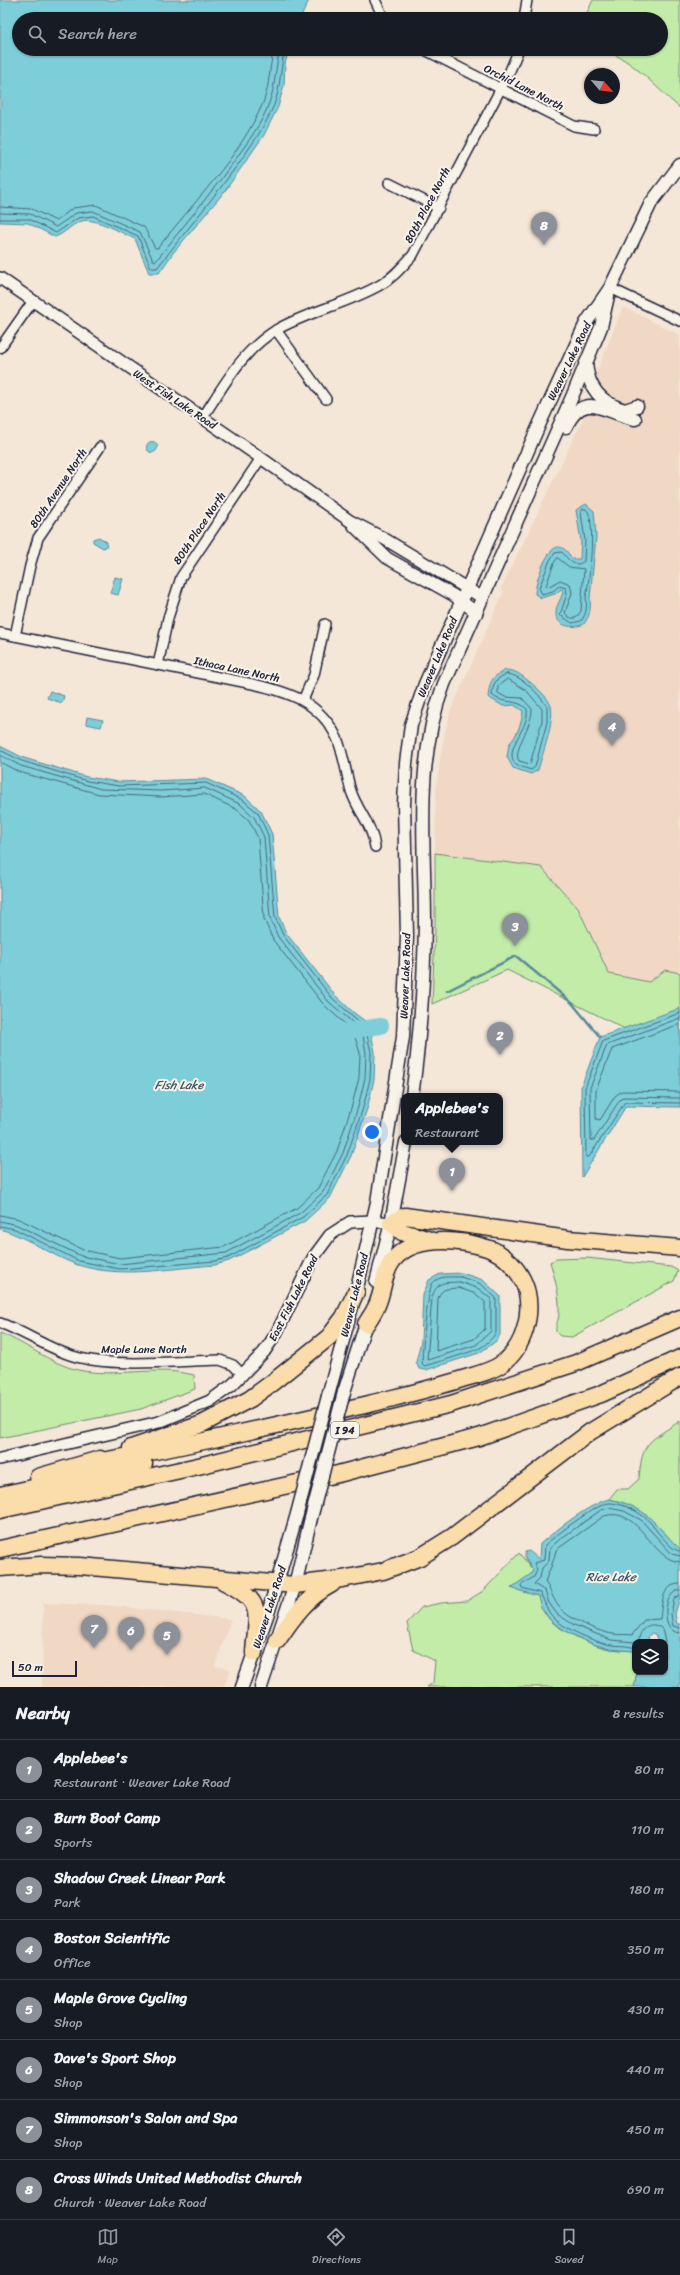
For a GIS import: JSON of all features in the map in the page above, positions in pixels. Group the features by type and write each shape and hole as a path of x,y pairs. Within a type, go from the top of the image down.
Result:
{"highway":[{"path":"0,1496 378,1412 479,1384 496,1376 515,1362 528,1341 536,1308 533,1286 525,1269 511,1254 499,1248 488,1248 437,1241 402,1232 391,1223 405,1216 568,1239 680,1248"},
{"path":"366,1324 377,1305 388,1270 396,1257 405,1249 419,1243 437,1241"},
{"path":"90,1463 175,1448 422,1392 487,1371 503,1363 515,1350 523,1335 529,1304 526,1288 511,1263 488,1248"},
{"path":"0,1487 90,1463 202,1424 250,1399 328,1337 344,1317 356,1292"},
{"name":"I 94","path":"0,1510 198,1466 451,1404 576,1363 680,1318"},
{"path":"0,1549 338,1474 479,1437 601,1394 680,1358"},
{"path":"0,1568 41,1565 80,1566 277,1585 295,1585 342,1579 398,1566 436,1547 590,1432 680,1377"},
{"path":"218,1579 248,1596 253,1602 257,1614 254,1653"},
{"path":"277,1641 298,1610 308,1600 323,1589 342,1579"}],"main road":[{"name":"Weaver Lake Road","path":"242,1687 277,1585 356,1292 388,1144 403,1037 407,936 404,804 408,746 414,716 425,684 461,601 586,322 610,288 648,210 680,165"},
{"name":"Weaver Lake Road","path":"412,1093 423,994 425,925 423,796 426,750 431,723 439,698 484,598 601,327 610,288"},
{"path":"586,362 590,384 599,397 625,410 636,406"},
{"path":"544,460 561,438 571,416 582,409 602,406 624,417 635,419"},
{"name":"Weaver Lake Road","path":"261,1687 295,1585 344,1392 366,1324 391,1223 405,1145"}],"street":[{"path":"375,0 381,12"},
{"path":"525,12 527,0"},
{"name":"Orchid Lane North","path":"437,56 574,126 594,129"},
{"name":"80th Place North","path":"203,418 243,358 258,343 276,330 361,295 380,285 398,272 413,255 501,89 516,56"},
{"path":"389,183 439,208"},
{"name":"West Fish Lake Road","path":"0,278 262,458 350,521 484,598"},
{"path":"610,288 680,321"},
{"path":"0,348 33,301"},
{"path":"276,330 326,399"},
{"name":"80th Avenue North","path":"15,636 30,566 38,538 100,447"},
{"name":"80th Place North","path":"158,665 168,618 181,577 262,458"},
{"name":"West Fish Lake Road","path":"350,521 368,542 387,558 461,601 477,613"},
{"path":"304,700 314,675 325,624"},
{"name":"Ithaca Lane North","path":"0,633 272,689 304,700 323,719 336,738 352,793 371,829 375,847"},
{"name":"East Fish Lake Road","path":"0,1459 138,1428 174,1417 210,1401 243,1375 264,1352 276,1334 313,1258 335,1230 350,1222 372,1221 391,1223"},
{"name":"Maple Lane North","path":"0,1324 56,1350 75,1356 115,1362 220,1360 233,1365 243,1375"}],"shaded area":[{"path":"623,307 680,335 680,973 665,970 649,982 609,974 578,908 541,867 435,853 436,787 442,746 450,712 503,593 501,588 582,421 596,384 596,373"},
{"path":"43,1603 105,1605 231,1619 215,1666 231,1669 224,1687 42,1687"}],"green space":[{"path":"593,0 680,0 680,108 641,72 618,56 668,56 668,12 587,12"},
{"path":"435,853 541,867 578,908 609,974 649,982 665,970 680,973 680,1039 649,1041 507,970 432,1004 435,929"},
{"path":"587,1258 671,1267 678,1271 674,1281 572,1337 560,1336 556,1332 559,1313 558,1294 550,1262 556,1259"},
{"path":"0,1333 58,1363 78,1370 107,1373 150,1371 179,1372 194,1375 195,1389 141,1409 0,1438"},
{"path":"680,1421 680,1549 649,1517 641,1511 622,1502 609,1499 617,1489 628,1489 639,1479 642,1456 649,1443 661,1433"},
{"path":"519,1553 533,1570 532,1574 511,1588 538,1596 542,1609 550,1620 570,1634 597,1646 632,1651 632,1675 636,1675 634,1687 427,1687 433,1683 435,1661 413,1650 407,1623 422,1607 441,1603 467,1601 483,1591"}],"water":[{"path":"0,0 309,0 303,12 12,12 12,56 287,56 285,64 284,85 278,107 264,135 225,191 173,253 159,273 149,273 135,239 99,223 85,220 79,222 55,237 28,223 0,222"},
{"path":"150,442 154,442 156,443 156,451 150,452 147,449 147,445"},
{"path":"586,504 594,511 596,537 590,609 588,618 584,624 580,626 566,626 559,621 556,612 563,591 561,589 555,594 541,598 535,594 535,589 545,560 549,553 554,549 558,547 563,548 572,559 580,559 581,541 576,510"},
{"path":"99,537 107,542 106,547 103,548 93,542 93,539"},
{"path":"115,577 123,579 118,595 110,593"},
{"path":"506,670 516,672 530,682 545,696 551,706 552,712 550,729 545,747 538,770 531,774 513,768 507,757 509,744 519,729 523,711 514,705 503,706 488,697 494,677"},
{"path":"50,691 64,696 62,703 47,698"},
{"path":"87,717 103,720 101,727 86,724"},
{"name":"Fish Lake","path":"0,746 24,758 87,777 119,782 206,779 245,796 261,811 272,834 279,917 286,933 335,995 365,1021 371,1033 375,1052 374,1080 367,1109 351,1156 330,1198 305,1221 229,1261 215,1265 129,1272 95,1269 78,1265 58,1257 10,1232 0,1229"},
{"path":"680,1009 680,1107 626,1106 582,1177 581,1087 600,1037"},
{"path":"462,1273 483,1280 500,1296 500,1335 495,1342 479,1353 426,1370 419,1369 416,1362 421,1341 423,1295 429,1280 440,1274"},
{"name":"Rice Lake","path":"609,1499 622,1502 641,1511 649,1517 680,1549 680,1597 675,1614 677,1624 680,1624 680,1687 634,1687 636,1675 668,1675 668,1639 657,1639 655,1634 651,1633 648,1637 649,1639 632,1639 632,1651 610,1649 593,1644 569,1633 551,1621 541,1607 538,1596 511,1588 531,1574 533,1570 525,1558 525,1552 529,1551 539,1559 540,1544 564,1525 592,1506"}],"waterway":[{"path":"447,991 516,956 572,1003 600,1037"},
{"path":"347,1031 381,1026"}],"place":[{"name":"Cross Winds United Methodist Church","path":"544,245"},
{"name":"Boston Scientific","path":"612,746"},
{"name":"Shadow Creek Linear Park","path":"515,946"},
{"name":"Burn Boot Camp","path":"500,1055"},
{"name":"Applebee's","path":"452,1191"},
{"name":"Simmonson's Salon and Spa","path":"94,1648"},
{"name":"Dave's Sport Shop","path":"131,1650"},
{"name":"Maple Grove Cycling","path":"167,1655"}]}
